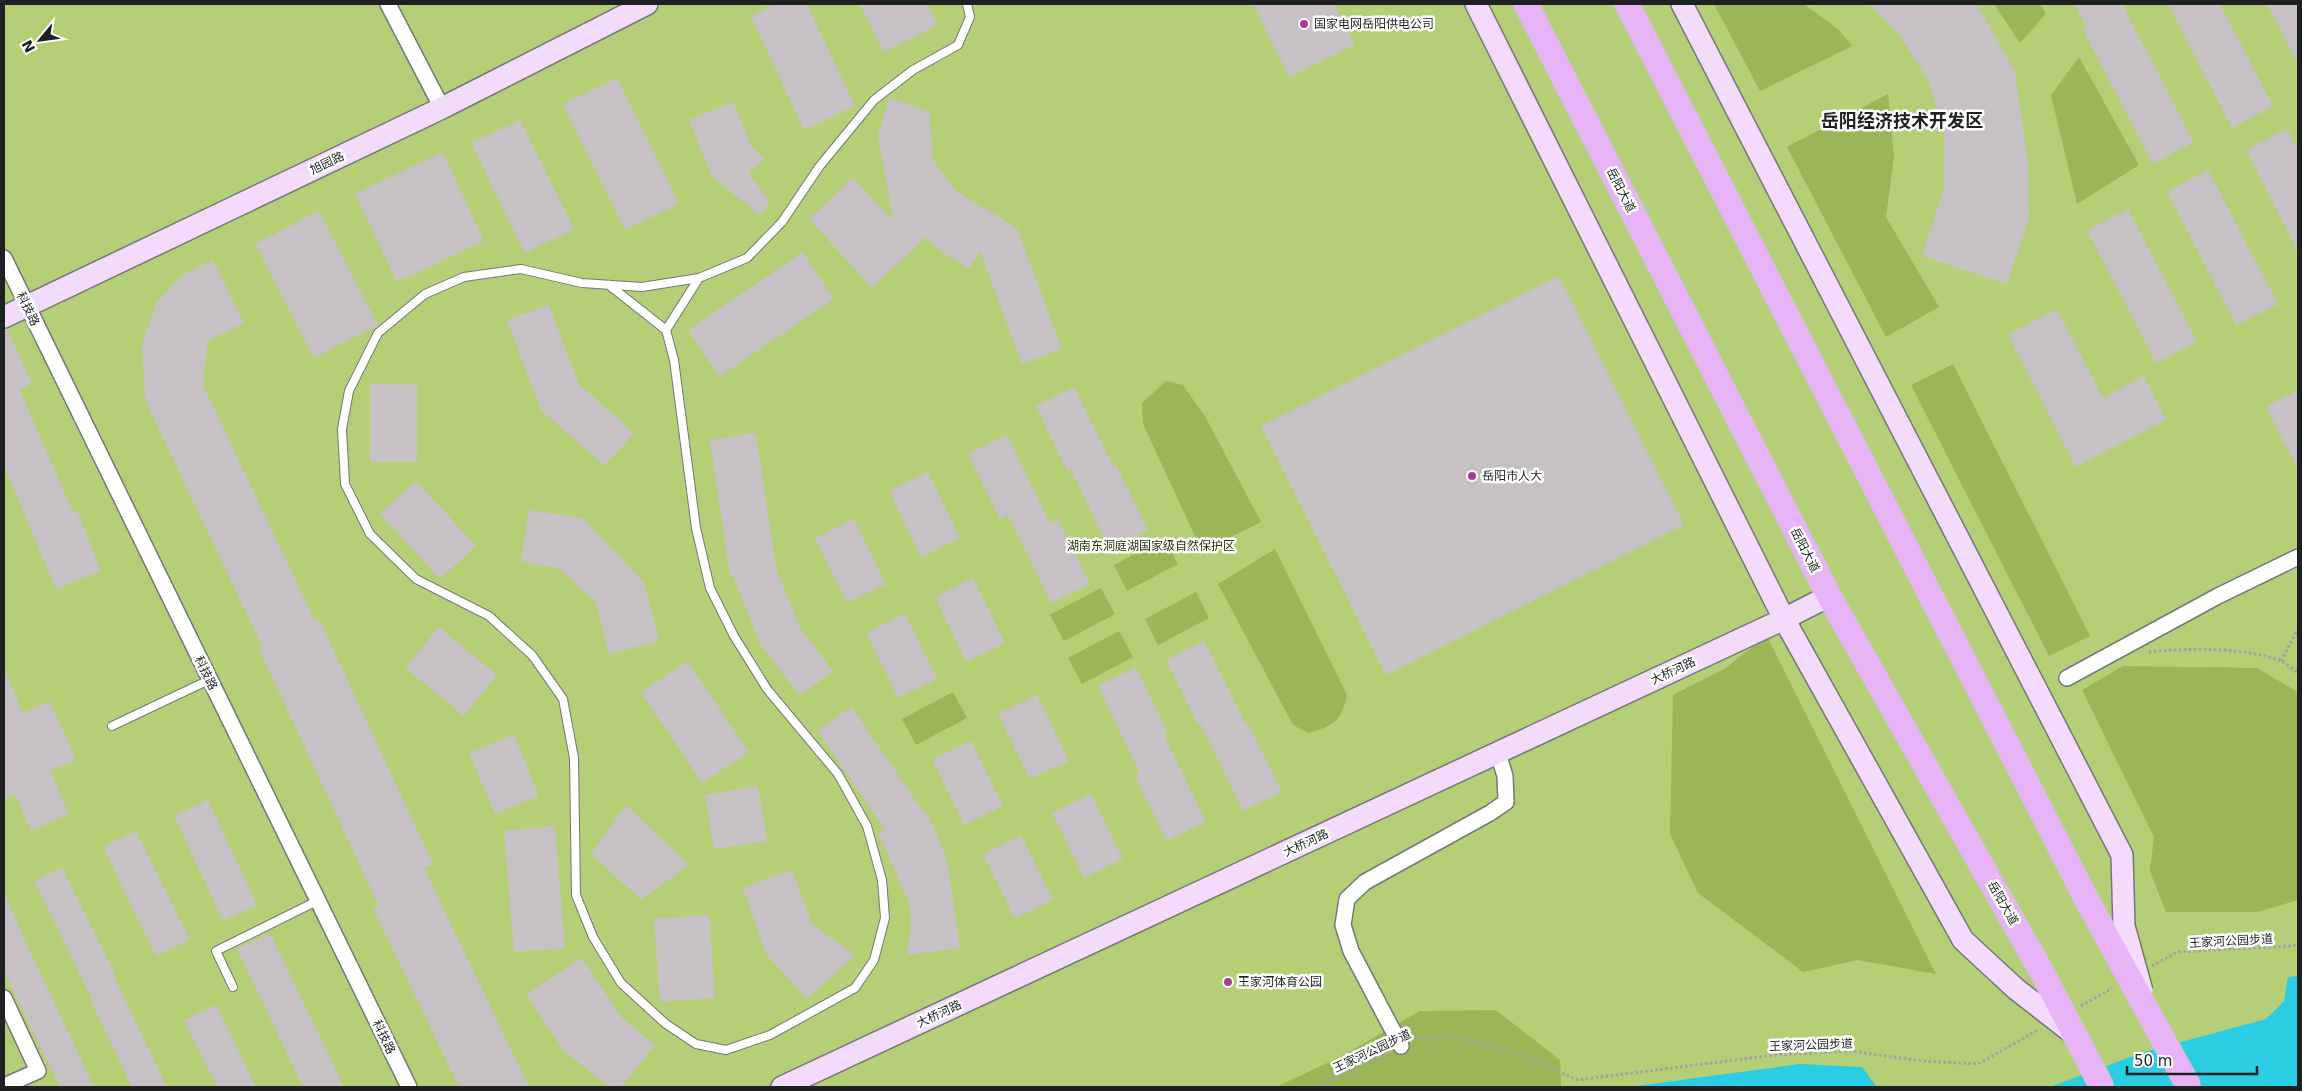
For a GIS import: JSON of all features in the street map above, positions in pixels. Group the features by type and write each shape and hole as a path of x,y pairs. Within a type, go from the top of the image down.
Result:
{"main road":[{"name":"旭园路","path":"4,317 442,108 647,4"},
{"path":"1476,4 1784,619 1963,940 2016,989 2076,1036"},
{"name":"岳阳大道","path":"1526,4 1829,596 2043,974 2102,1087"},
{"path":"1627,4 2089,904 2189,1087"},
{"path":"1682,4 2122,855 2124,926 2147,1008"},
{"name":"大桥河路","path":"782,1087 1784,619 1829,596"}],"street":[{"path":"388,4 442,108"},
{"name":"科技路","path":"4,258 408,1087"},
{"path":"2067,678 2218,596 2298,557"},
{"path":"1401,1046 1351,951 1343,925 1347,899 1365,882 1490,813 1506,802 1505,776 1498,753"},
{"path":"4,998 38,1071 4,1086"}],"lane":[{"path":"609,285 666,330 674,360 696,528 710,588 734,636 767,690 838,774 867,826 882,880 884,918 874,960 855,988 770,1035 726,1050 696,1044 666,1024 621,983 593,937 576,895 574,758 563,699 532,655 489,616 416,579 370,534 345,484 342,429 349,391 378,332 425,294 464,277 521,268 582,283 642,287 699,278 746,258 782,222 819,167 874,100 913,70 958,45 970,17 967,4"},
{"path":"666,330 699,278"},
{"path":"112,726 209,680"},
{"path":"233,987 216,951 317,901"}],"path":[{"path":"2281,660 2298,629"},
{"path":"2142,653 2169,650 2246,652 2281,660 2298,673"},
{"name":"王家河公园步道","path":"2151,966 2177,952 2292,946 2298,944"},
{"path":"2073,1010 2116,986"},
{"name":"王家河公园步道","path":"1315,1087 1413,1039 1451,1036 1518,1053 1577,1080 1775,1055 1850,1051 1922,1061 1978,1064 2039,1030"}],"green space":[{"name":"湖南东洞庭湖国家级自然保护区","path":"4,4 2298,4 2298,1087 4,1087"},
{"path":"1714,4 1804,4 1838,29 1852,46 1760,91"},
{"path":"1994,4 2040,4 2046,14 2020,43"},
{"path":"2079,57 2139,165 2077,204 2051,95"},
{"path":"1888,94 1894,156 1886,217 1939,307 1886,337 1787,147"},
{"path":"1953,364 2090,636 2049,656 1911,385"},
{"path":"1166,381 1183,385 1206,418 1261,522 1202,551 1143,424 1142,403"},
{"path":"1164,538 1178,564 1127,591 1114,565"},
{"path":"1275,549 1347,695 1342,711 1335,721 1324,728 1308,733 1293,725 1218,584"},
{"path":"1101,588 1115,614 1064,641 1050,615"},
{"path":"1196,592 1209,618 1158,645 1145,619"},
{"path":"1119,631 1133,657 1082,684 1068,658"},
{"path":"1767,636 1936,974 1858,960 1803,972 1698,893 1670,834 1673,695 1724,669"},
{"path":"2123,666 2257,668 2296,691 2298,703 2298,900 2257,912 2166,912 2150,871 2154,837 2082,690"},
{"path":"953,692 967,718 916,745 902,719"},
{"path":"1496,1010 1560,1060 1561,1087 1276,1087 1340,1057 1420,1011"}],"water":[{"path":"2298,976 2298,1087 2050,1087 2144,1052 2266,1019 2284,1001 2288,977"},
{"path":"1800,1064 1862,1067 1877,1087 1629,1087"}],"building":[{"path":"776,4 807,4 855,106 804,130 751,16"},
{"path":"860,4 927,4 938,25 884,52"},
{"name":"国家电网岳阳供电公司","path":"1253,4 1334,4 1355,45 1289,77"},
{"path":"1869,4 1977,4 2015,72 2028,162 2029,219 2007,284 1922,256 1944,188 1944,132 1928,80 1899,34"},
{"path":"2074,4 2122,4 2194,142 2153,164 2083,30 2087,29"},
{"path":"2168,4 2220,4 2273,106 2232,128"},
{"path":"2267,4 2298,4 2298,64"},
{"path":"617,78 679,204 625,230 563,104"},
{"path":"890,98 929,112 933,160 956,191 1017,228 1062,349 1022,364 980,251 969,269 938,249 926,237 872,288 809,219 853,178 893,220 878,134"},
{"path":"733,102 752,148 765,159 748,172 770,203 760,215 712,177 689,120"},
{"path":"520,120 574,229 525,253 471,143"},
{"path":"2287,129 2298,151 2298,252 2246,150"},
{"path":"443,152 484,241 397,282 355,194"},
{"path":"2208,170 2278,304 2236,325 2167,192"},
{"path":"2128,209 2197,342 2156,363 2087,230"},
{"path":"319,211 378,325 314,358 255,244"},
{"path":"803,252 834,299 719,377 688,330"},
{"path":"213,260 244,323 208,341 203,385 315,621 319,619 433,864 424,868 529,1087 459,1087 373,908 379,906 258,647 262,646 145,400 142,344 157,302 181,276"},
{"name":"岳阳市人大","path":"1559,276 1684,525 1386,675 1261,426"},
{"path":"549,305 579,384 634,433 605,466 541,410 507,320"},
{"path":"2057,309 2103,398 2144,376 2166,420 2076,467 2008,335"},
{"path":"4,329 7,329 32,384 20,390 73,512 77,510 101,571 56,589 4,466"},
{"path":"370,384 417,384 417,462 370,462"},
{"path":"1074,387 1113,466 1116,465 1148,530 1109,549 1071,470 1067,471 1036,406"},
{"path":"2298,390 2298,469 2266,407"},
{"path":"756,433 776,568 800,628 833,671 800,696 760,644 733,575 730,576 710,440"},
{"path":"1007,435 1050,523 1058,519 1090,584 1051,603 1008,515 1000,519 968,454"},
{"path":"928,472 960,538 921,557 889,491"},
{"path":"416,481 476,546 440,579 380,514"},
{"path":"529,510 582,518 644,582 659,641 609,654 596,602 558,568 521,562"},
{"path":"854,519 886,584 847,603 815,538"},
{"path":"973,578 1005,643 966,662 935,597"},
{"path":"905,614 937,679 898,698 866,633"},
{"path":"439,627 497,675 464,716 405,668"},
{"path":"1204,641 1282,792 1243,811 1201,724 1198,725 1166,660"},
{"path":"688,661 749,752 702,783 641,692"},
{"path":"1136,667 1168,733 1164,735 1206,822 1167,841 1135,776 1140,773 1098,686"},
{"path":"4,668 23,713 50,701 76,760 50,771 69,814 31,831 15,794 4,799"},
{"path":"1037,695 1069,761 1030,779 998,714"},
{"path":"852,707 924,813 927,812 947,859 960,948 907,955 911,925 909,902 878,833 885,830 817,730"},
{"path":"514,735 539,796 495,814 469,753"},
{"path":"971,741 1003,806 964,825 932,759"},
{"path":"758,786 767,841 714,849 705,795"},
{"path":"1091,794 1123,859 1084,878 1052,813"},
{"path":"208,800 257,905 223,921 174,816"},
{"path":"626,805 689,865 641,900 591,854"},
{"path":"555,826 565,948 514,952 504,831"},
{"path":"136,831 190,940 156,956 103,847"},
{"path":"1021,835 1053,900 1015,919 983,854"},
{"path":"62,868 117,978 115,979 167,1087 132,1087 91,1002 93,1001 34,881"},
{"path":"792,870 812,924 855,955 807,999 766,954 743,888"},
{"path":"4,892 94,1087 60,1087 12,988 4,969"},
{"path":"709,915 715,998 660,1002 654,919"},
{"path":"270,933 344,1087 303,1087 237,949"},
{"path":"582,958 621,1017 655,1045 621,1087 609,1087 563,1050 526,994"},
{"path":"216,1005 256,1087 217,1087 184,1020"}],"place":[{"name":"国家电网岳阳供电公司","path":"1304,24"},
{"name":"岳阳市人大","path":"1472,476"},
{"name":"王家河体育公园","path":"1228,982"}],"district":[{"name":"岳阳经济技术开发区","path":"1902,120"}]}
